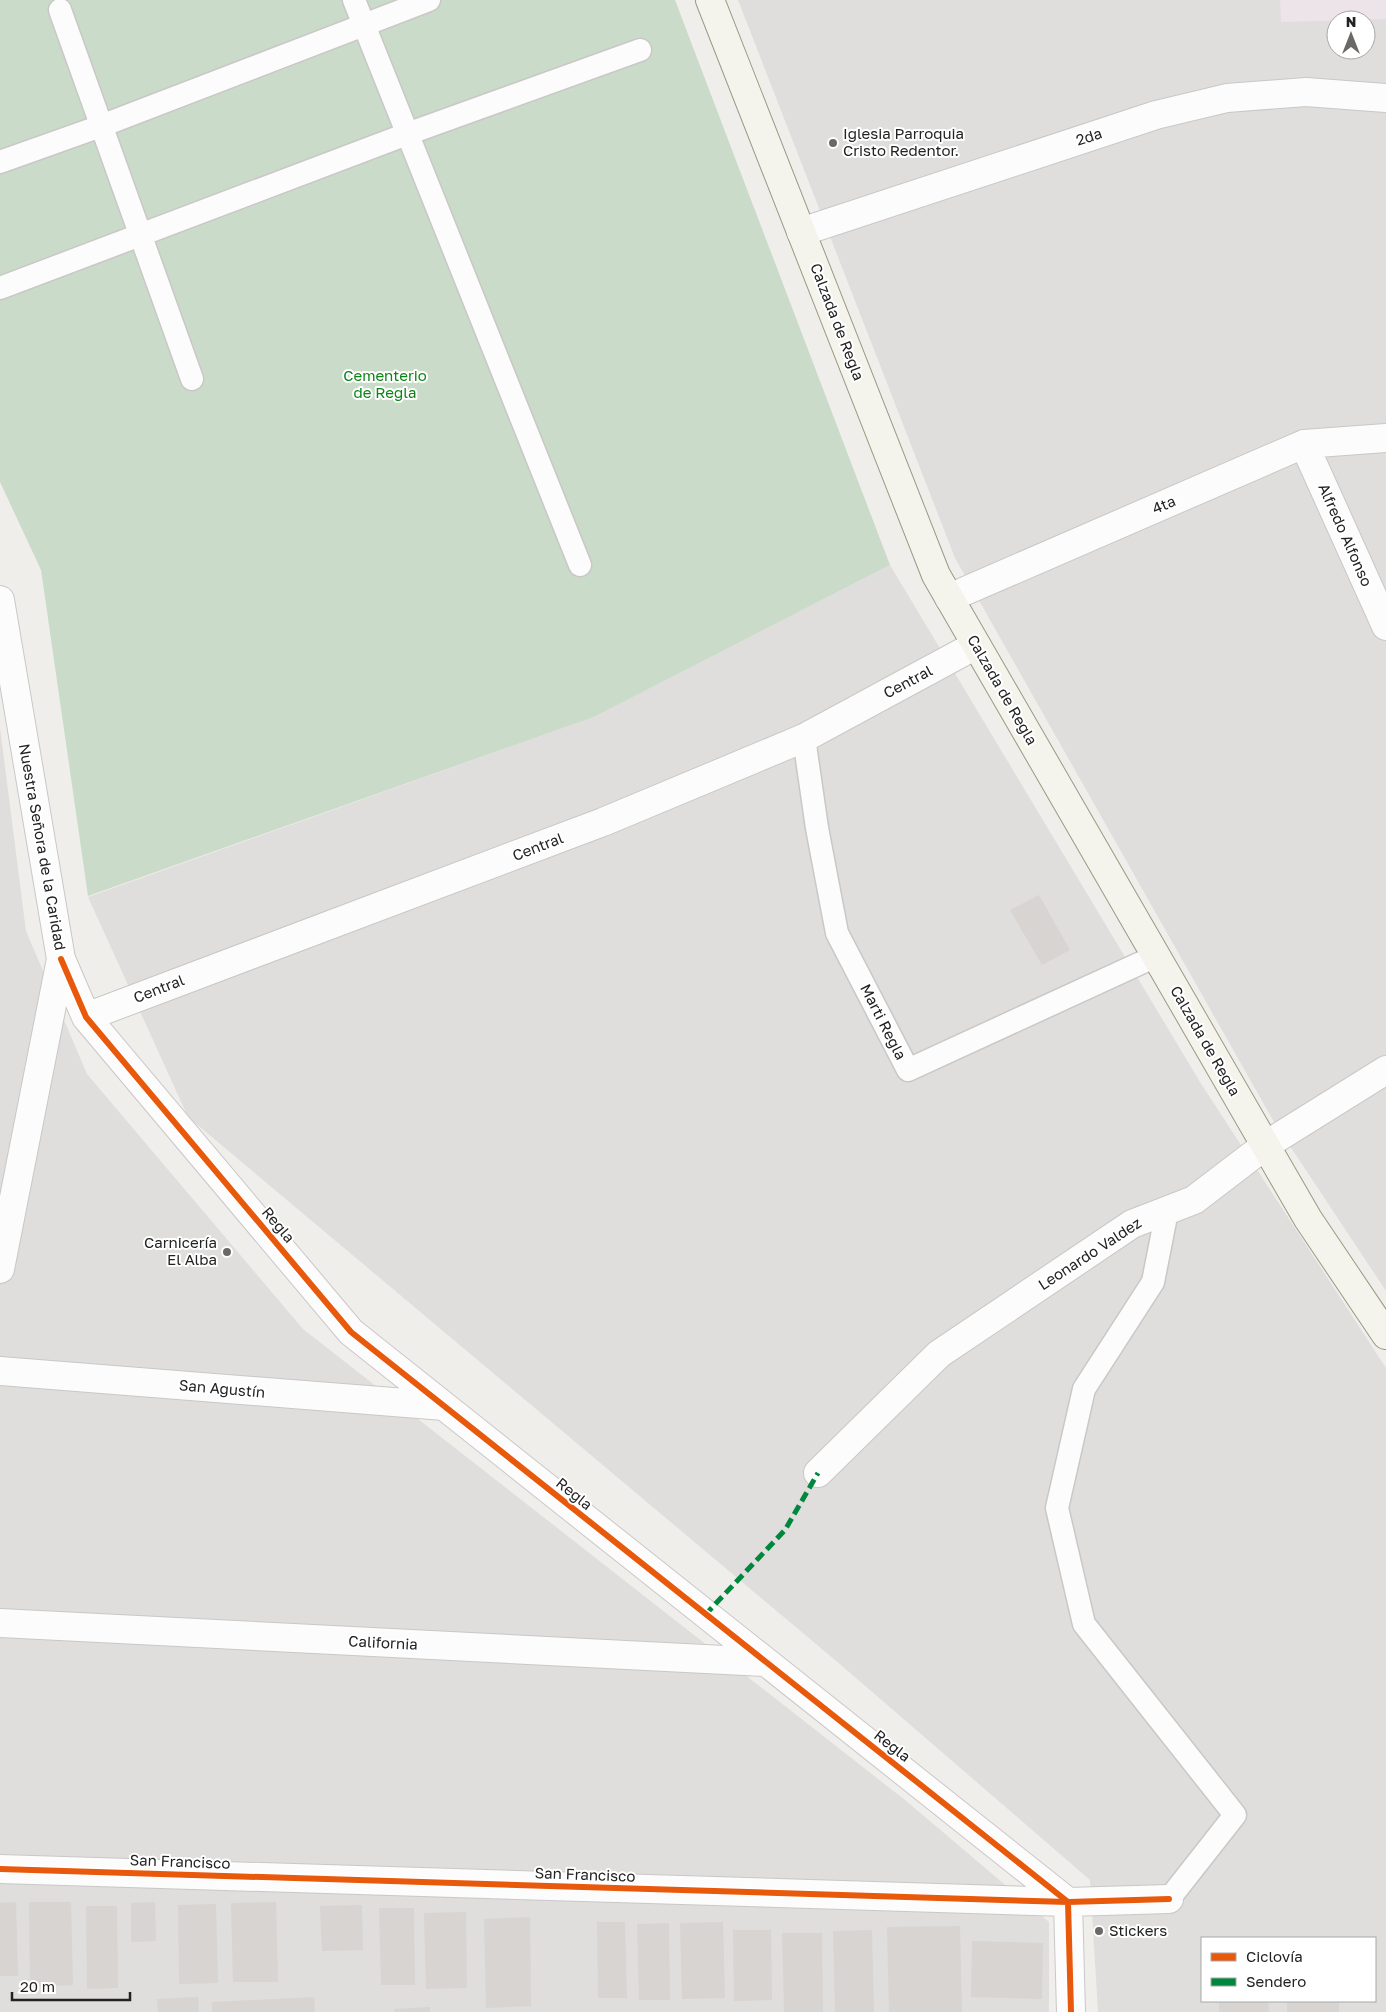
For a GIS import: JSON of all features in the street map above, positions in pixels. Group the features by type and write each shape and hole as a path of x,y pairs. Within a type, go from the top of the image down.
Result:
{"main road":[{"name":"Calzada de Regla","path":"710,0 936,575 1308,1219 1386,1335"}],"street":[{"name":"2da","path":"801,232 1156,115 1227,98 1306,92 1386,98"},
{"name":"4ta","path":"948,598 1304,444 1386,438"},
{"name":"Alfredo Alfonso","path":"1304,444 1381,600 1386,626"},
{"name":"Nuestra Señora de la Caridad","path":"0,600 61,960 0,1270"},
{"name":"Central","path":"86,1017 603,822 804,738 976,645"},
{"name":"Regla","path":"61,960 86,1017 351,1332 1068,1902"},
{"name":"Leonardo Valdez","path":"818,1473 939,1354 1132,1224 1194,1200 1266,1145 1386,1070"},
{"name":"San Agustín","path":"0,1371 444,1406"},
{"name":"California","path":"0,1623 765,1662"},
{"name":"San Francisco","path":"0,1869 1068,1902 1169,1899"},
{"path":"1068,1902 1071,2012"}],"lane":[{"path":"354,0 580,565"},
{"path":"0,162 101,126 429,0"},
{"path":"60,10 192,379"},
{"path":"0,288 141,237 407,134 640,50"},
{"name":"Marti Regla","path":"804,738 817,828 838,933 908,1070 1156,956"},
{"path":"1167,1211 1153,1282 1084,1389 1057,1508 1084,1624 1235,1815 1169,1899"}],"shaded area":[{"path":"738,0 1386,0 1386,1291 1274,1122 955,558"},
{"path":"1280,0 1386,0 1386,19 1376,19 1376,10 1326,10 1326,21 1281,22"},
{"path":"890,565 1200,1082 1386,1368 1386,2012 1098,2012 1090,1880 841,1665 188,1117 88,897 594,717"},
{"path":"0,728 26,931 87,1074 303,1329 905,1800 1049,1922 1049,2012 0,2012"}],"green space":[{"name":"Cementerio de Regla","path":"0,0 675,0 890,565 594,717 88,896 41,570 0,482"}],"building":[{"path":"1039,895 1070,950 1042,965 1010,910"},
{"path":"16,1902 18,1976 0,1976 0,1903"},
{"path":"29,1902 71,1902 73,1985 30,1987"},
{"path":"155,1902 156,1941 131,1942 131,1903"},
{"path":"276,1902 278,1982 233,1982 231,1903"},
{"path":"216,1904 218,1983 179,1984 178,1905"},
{"path":"362,1905 363,1950 322,1951 320,1906"},
{"path":"86,1906 117,1906 118,1988 87,1989"},
{"path":"379,1908 414,1908 415,1985 381,1985"},
{"path":"466,1912 467,1988 426,1989 424,1913"},
{"path":"530,1917 531,2006 486,2008 484,1919"},
{"path":"597,1922 625,1922 627,1998 598,1998"},
{"path":"723,1922 725,1998 682,1999 680,1923"},
{"path":"669,1923 670,2000 639,2000 637,1924"},
{"path":"960,1926 962,2012 889,2012 887,1927"},
{"path":"733,1930 771,1930 772,2000 734,2001"},
{"path":"872,1930 874,2012 835,2012 833,1931"},
{"path":"782,1933 822,1933 823,2012 784,2012"},
{"path":"972,1941 1043,1943 1042,1999 971,1997"},
{"path":"198,1997 199,2012 158,2012 157,1999"},
{"path":"314,1997 315,2012 212,2012 212,2002"},
{"path":"1219,2002 1268,2002 1269,2012 1219,2012"},
{"path":"1287,2002 1339,2002 1339,2012 1287,2012"},
{"path":"430,2007 430,2012 394,2012 394,2009"}],"marked path":[{"path":"705,1615 785,1530 818,1473"}],"cycle path":[{"path":"61,959 86,1017 351,1332 1068,1902 1071,2012"},
{"path":"0,1869 1068,1902 1169,1899"}],"place":[{"name":"Iglesia Parroquia Cristo Redentor.","path":"833,143"},
{"name":"Carnicería El Alba","path":"227,1252"},
{"name":"Stickers","path":"1099,1931"}]}
